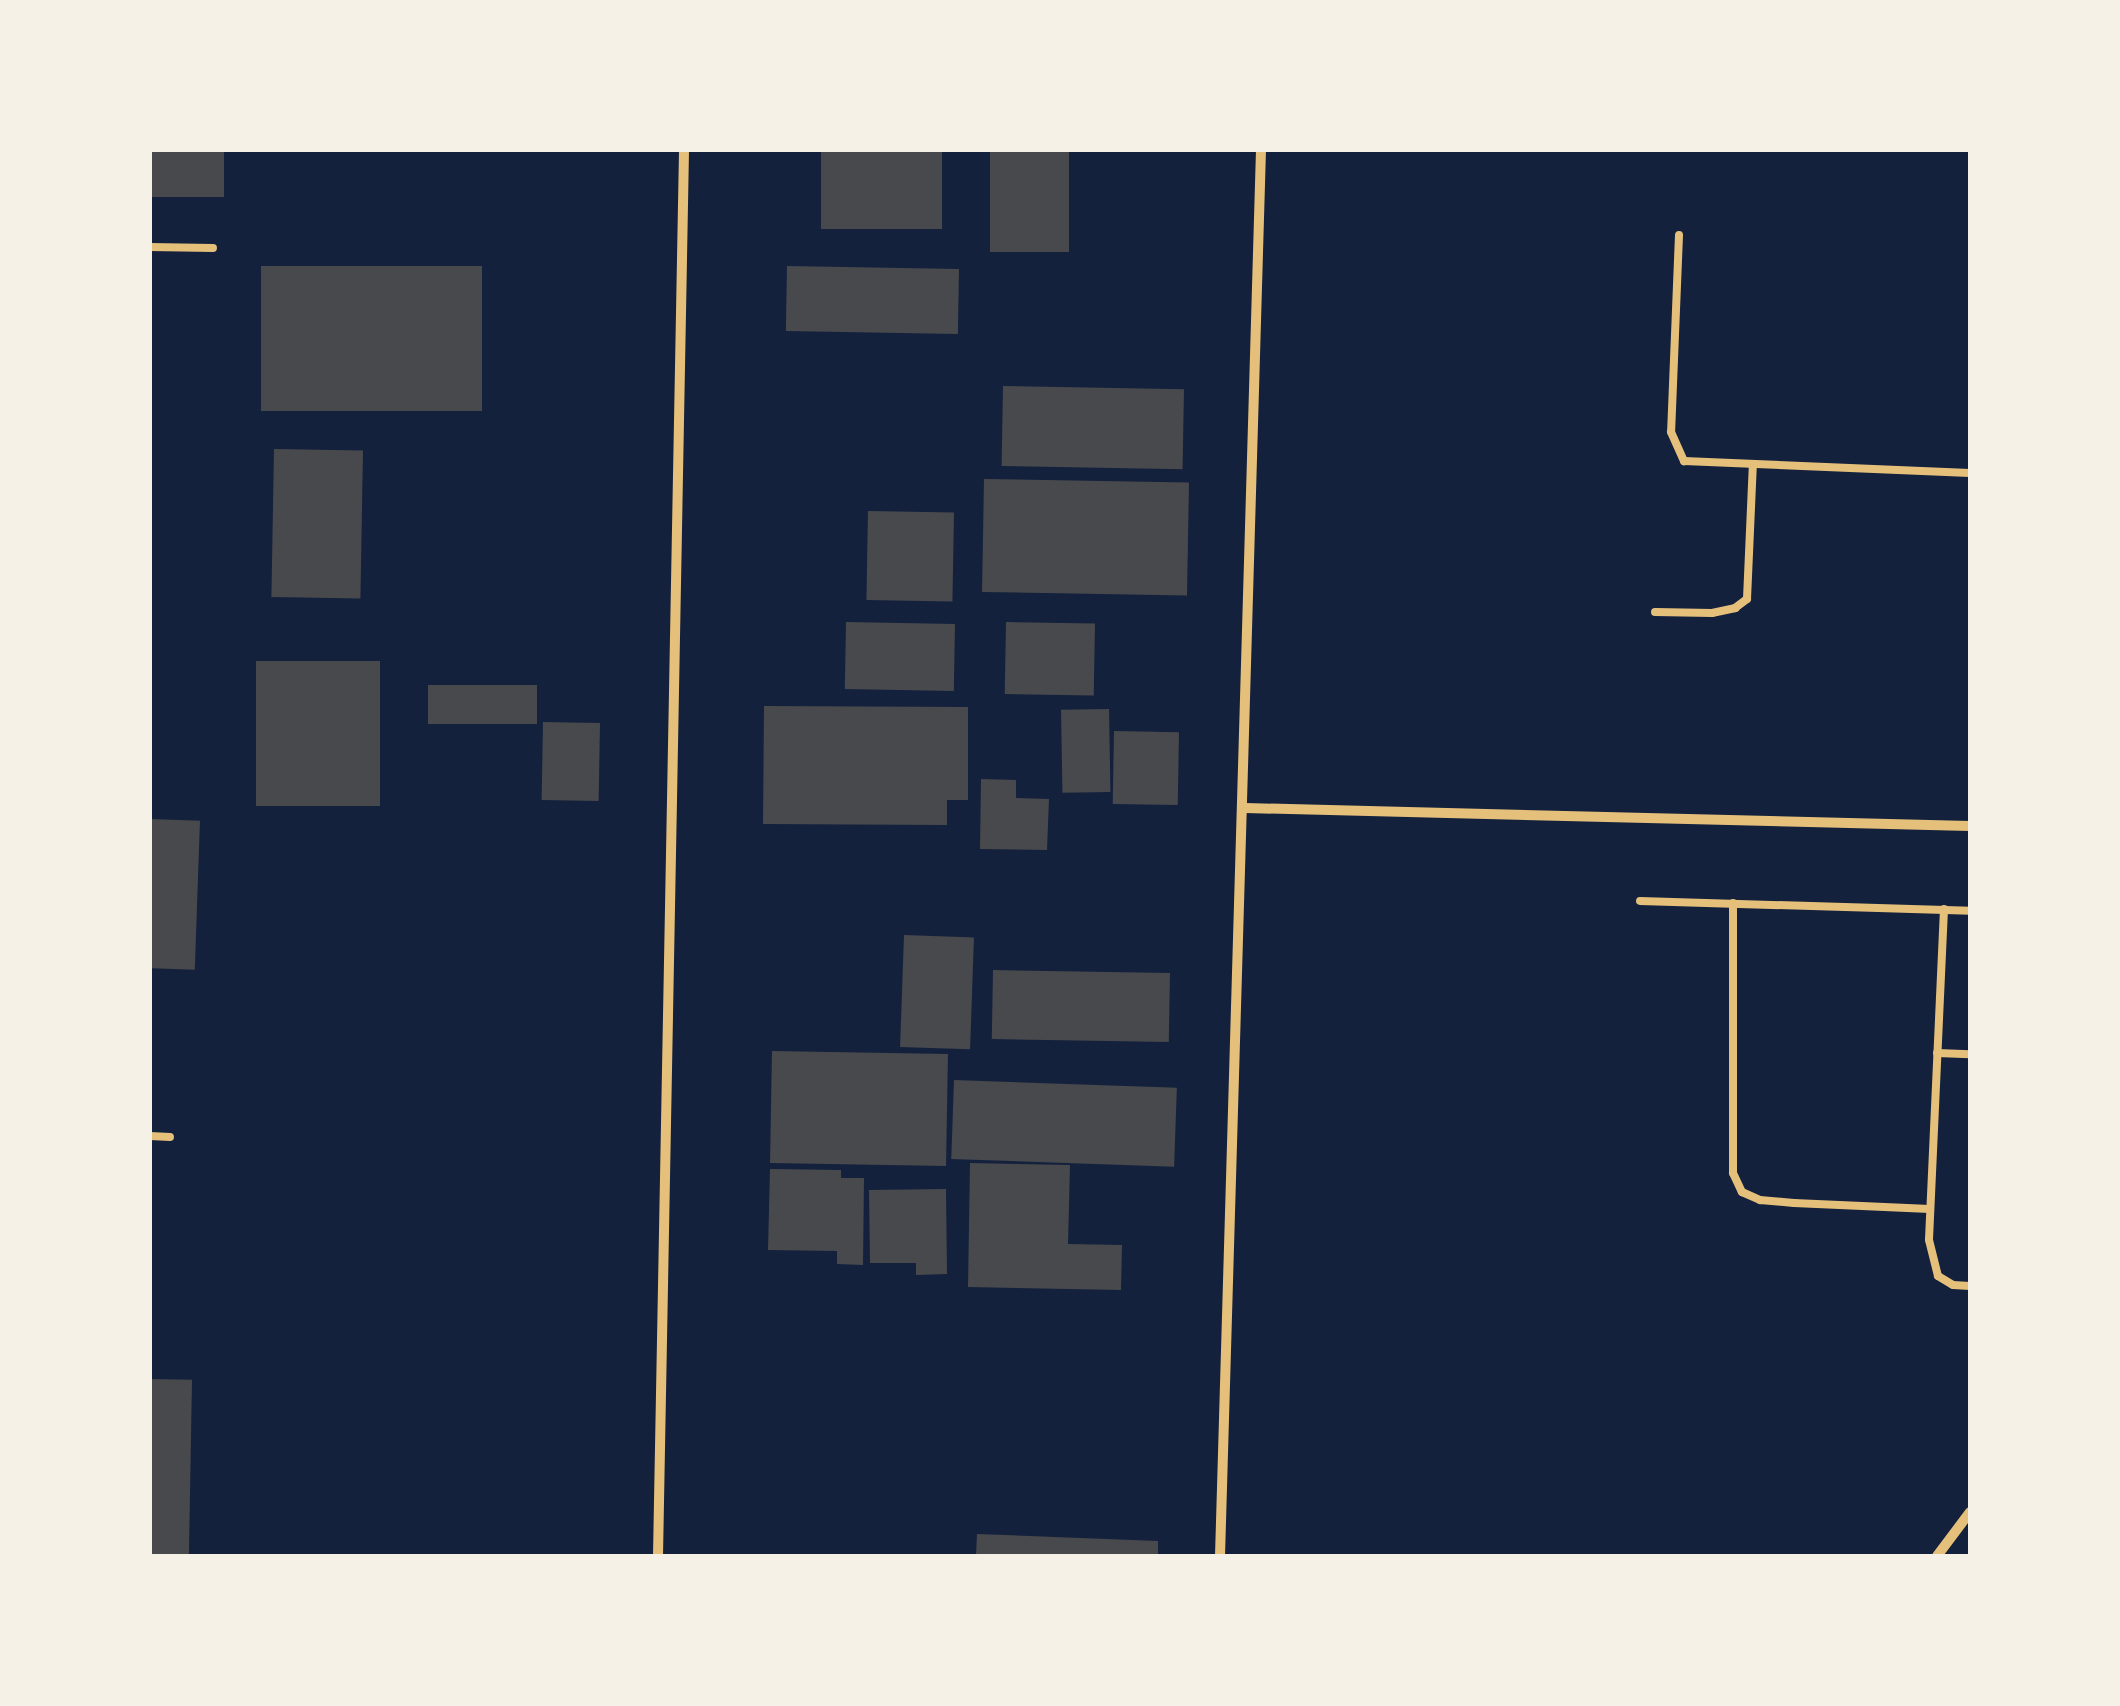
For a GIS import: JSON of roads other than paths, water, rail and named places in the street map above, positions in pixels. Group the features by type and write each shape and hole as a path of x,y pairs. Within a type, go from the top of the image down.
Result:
{"street":[{"path":"658,1556 684,150"},
{"path":"1220,1556 1261,150"},
{"path":"1244,808 1970,826"},
{"path":"1936,1556 1970,1512"}],"lane":[{"path":"1679,235 1671,432 1676,451 1684,461 1970,474"},
{"path":"150,248 214,248"},
{"path":"1655,612 1712,613 1747,599 1754,464"},
{"path":"1640,901 1970,911"},
{"path":"1733,904 1733,1173 1742,1192 1760,1200 1930,1208"},
{"path":"1944,910 1930,1257 1938,1276 1953,1285 1970,1286"},
{"path":"1938,1052 1970,1054"},
{"path":"150,1136 170,1137"}]}
